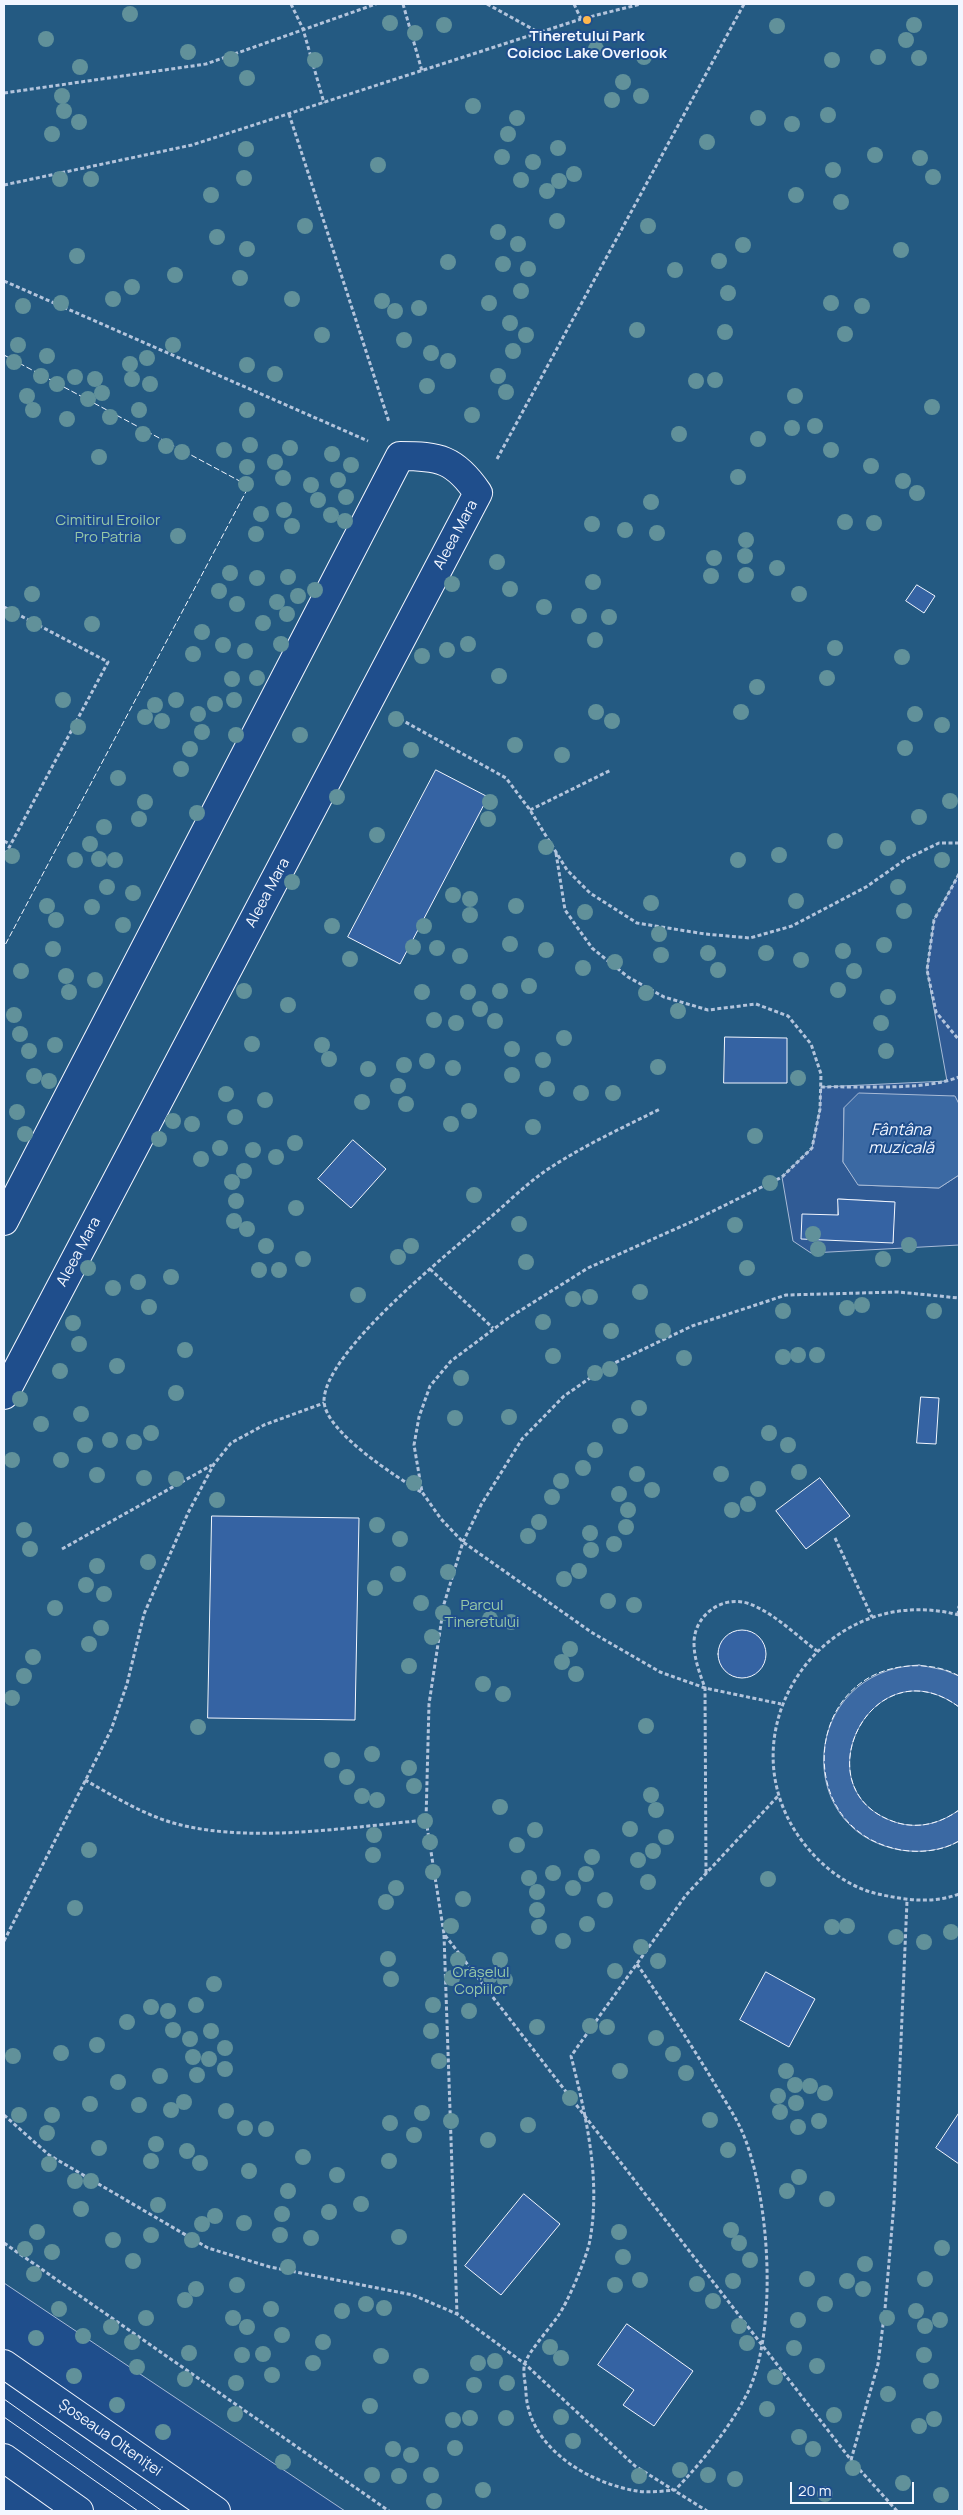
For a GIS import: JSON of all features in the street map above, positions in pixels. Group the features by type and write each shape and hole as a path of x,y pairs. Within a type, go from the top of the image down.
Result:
{"street":[{"name":"Aleea Mara","path":"4,1395 478,493 468,477 449,463 430,456 400,456"},
{"path":"4,1221 400,456"},
{"name":"Șoseaua Olteniței","path":"4,2364 216,2511"},
{"path":"4,2458 79,2511"}],"path":[{"path":"291,4 303,29 324,103"},
{"path":"4,93 206,64 376,4"},
{"path":"403,4 422,71"},
{"path":"487,4 539,33"},
{"path":"574,4 581,19"},
{"path":"4,186 192,145 581,19 641,4"},
{"path":"478,493 744,4"},
{"path":"289,114 400,456"},
{"path":"4,281 400,456"},
{"path":"4,607 108,662 4,857"},
{"path":"369,702 506,778 530,810 567,870 590,893 637,923 704,934 750,938 792,926 866,887 906,859 939,843 959,843"},
{"path":"530,810 611,770"},
{"path":"4,841 10,844"},
{"path":"556,853 565,910 592,948 628,978 664,997 708,1010 756,1004 788,1016 811,1044 821,1074 820,1109 812,1148 782,1177 691,1222 588,1268 493,1328 450,1361 430,1386 419,1417 414,1445 422,1492 440,1520 463,1542 591,1632 660,1672 705,1688 781,1704"},
{"path":"959,874 934,920 928,970 936,1012 959,1040"},
{"path":"821,1087 947,1082 959,1077"},
{"path":"422,1492 377,1465 337,1427 324,1403 326,1390 339,1363 376,1322 430,1269 540,1175 588,1144 660,1108"},
{"path":"430,1269 493,1328"},
{"path":"457,2314 444,1934 426,1820 429,1704 444,1604 463,1542 481,1505 522,1439 564,1396 606,1367 692,1326 786,1295 898,1292 959,1298"},
{"path":"4,1940 111,1730 127,1684 144,1614 188,1513 214,1464 231,1443 264,1425 324,1403"},
{"path":"62,1549 214,1464"},
{"path":"835,1538 872,1617"},
{"path":"706,1873 705,1688 696,1659 694,1642 700,1622 713,1607 727,1602 749,1604 771,1616 817,1651"},
{"path":"959,1606 958,1615 914,1609 872,1617 842,1631 817,1651 796,1676 781,1704 772,1750 778,1796 796,1836 826,1869 864,1891 907,1901 948,1898 959,1894"},
{"path":"85,1780 132,1806 180,1825 241,1834 426,1820"},
{"path":"637,1964 682,2030 740,2128 758,2184 766,2242 766,2294 762,2346 748,2392 719,2441 675,2490 638,2491 604,2481 571,2467 546,2444 527,2407 525,2364 559,2314 590,2242 594,2214 594,2176 587,2122 571,2056 686,1895 778,1796"},
{"path":"851,2460 878,2364 885,2309 894,2203 907,1901"},
{"path":"444,1934 587,2122 851,2460 897,2511"},
{"path":"4,2115 49,2154 208,2248 270,2267 413,2294 457,2314 525,2364 635,2466 707,2511"},
{"path":"4,2243 389,2511"}],"green space":[{"name":"Parcul Tineretului","path":"4,4 959,4 959,2511 345,2511 4,2283"}],"shaded area":[{"path":"959,874 959,1104 954,1096 844,1108 843,1162 859,1185 939,1188 959,1175 959,1245 811,1253 793,1241 782,1177 812,1148 820,1109 821,1087 947,1081 927,970 934,920","holes":["839,1199 894,1202 893,1243 838,1215"]}],"water":[{"name":"Fântâna muzicală","path":"859,1093 955,1096 959,1104 959,1175 939,1188 858,1185 843,1162 844,1108"},
{"path":"919,1665 944,1670 959,1676 959,1707 927,1692 899,1693 875,1707 858,1729 850,1756 853,1783 868,1807 898,1823 906,1825 930,1824 959,1810 959,1841 938,1849 915,1851 900,1850 864,1837 840,1813 827,1784 824,1752 832,1720 851,1693 880,1674"}],"building":[{"path":"917,585 935,596 924,613 906,601"},
{"path":"436,770 488,797 400,964 348,937"},
{"path":"725,1037 787,1038 787,1083 724,1083"},
{"path":"353,1140 386,1169 351,1208 318,1179"},
{"path":"838,1199 895,1202 893,1243 801,1239 802,1214 838,1215"},
{"path":"921,1397 939,1398 936,1444 917,1443"},
{"path":"820,1478 850,1516 806,1549 776,1511"},
{"path":"212,1516 359,1518 355,1720 208,1718"},
{"path":"737,1630 747,1630 756,1634 762,1640 765,1645 765,1663 756,1674 747,1678 737,1678 728,1674 722,1668 718,1659 718,1649 722,1640 728,1634"},
{"path":"766,1972 815,1999 789,2047 740,2020"},
{"path":"959,2113 959,2164 936,2148"},
{"path":"524,2194 560,2224 501,2295 465,2266"},
{"path":"627,2324 693,2371 654,2426 623,2405 634,2390 598,2365"}],"tram line":[{"path":"4,2399 162,2511"},
{"path":"4,2417 138,2511"}],"fence":[{"path":"4,355 249,486 4,947"},
{"path":"959,1676 938,1668 915,1666 900,1667 868,1678 845,1698 831,1723 824,1752 827,1782 839,1810 859,1832 889,1847 906,1851 934,1850 959,1841"},
{"path":"959,1707 927,1692 899,1693 875,1707 858,1729 850,1756 853,1783 868,1807 898,1823 906,1825 930,1824 959,1810"}],"place":[{"name":"Tineretului Park Coicioc Lake Overlook","path":"587,20"}],"park label":[{"name":"Cimitirul Eroilor Pro Patria","path":"108,530"},
{"name":"Orășelul Copiilor","path":"481,1982"}]}
